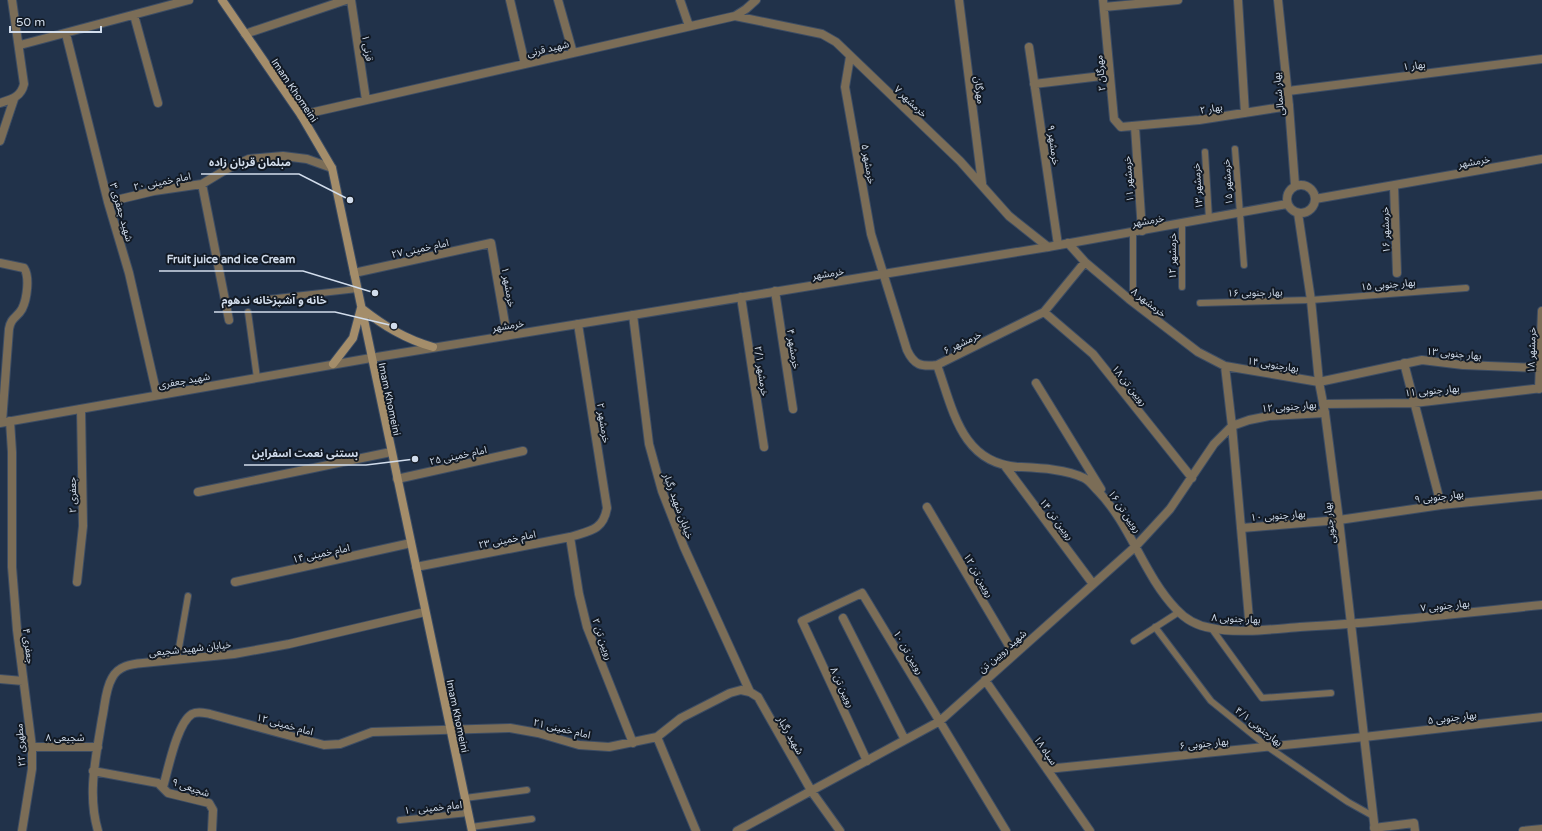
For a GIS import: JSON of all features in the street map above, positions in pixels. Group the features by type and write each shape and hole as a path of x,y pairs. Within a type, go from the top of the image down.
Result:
{"main road":[{"name":"Imam Khomeini","path":"222,0 301,115 332,168 471,829"},
{"path":"333,364 353,338 361,308 397,334 413,341 434,347"}],"street":[{"path":"0,141 14,99 22,91 24,84 20,45 12,0"},
{"path":"20,45 190,0"},
{"path":"245,34 346,0"},
{"name":"قرنی ۱","path":"351,0 366,100"},
{"path":"510,0 524,64"},
{"path":"558,0 573,53"},
{"path":"680,0 689,26"},
{"path":"735,16 756,0"},
{"name":"مهرگان","path":"959,0 982,183"},
{"path":"1103,3 1178,0"},
{"path":"1238,0 1245,113"},
{"name":"بهار شمالی","path":"1278,0 1288,91 1295,185"},
{"name":"مهرگان ۲","path":"1103,3 1114,119 1121,127 1135,127"},
{"path":"134,15 158,103"},
{"name":"شهید قرنی","path":"301,115 735,16"},
{"name":"خرمشهر ۷","path":"735,16 822,34 836,42 982,183 1009,216 1048,247"},
{"name":"شهید جعفری ۳","path":"66,34 108,202 129,273 157,395"},
{"name":"خرمشهر ۹","path":"1029,47 1058,245"},
{"name":"خرمشهر ۵","path":"850,57 845,87 871,234 882,274"},
{"name":"بهار ۱","path":"1288,91 1542,59"},
{"path":"1034,84 1110,75"},
{"path":"0,103 14,99"},
{"name":"بهار ۲","path":"1135,127 1289,106"},
{"name":"خرمشهر ۱۱","path":"1135,127 1138,231"},
{"name":"امام خمینی ۲۰","path":"108,202 154,191 202,184 227,169 248,159 283,156 307,159 332,168"},
{"name":"خرمشهر","path":"1316,199 1542,159"},
{"path":"202,184 229,320"},
{"path":"1301,184 1311,188 1316,199 1310,210 1298,213 1287,204 1288,193 1295,185 1301,184"},
{"name":"خرمشهر ۱۶","path":"1394,186 1397,273"},
{"name":"خرمشهر","path":"371,358 1048,247 1240,214 1287,204"},
{"name":"بهار جنوبی","path":"1298,213 1319,382 1325,413 1339,520 1375,829"},
{"name":"امام خمینی ۲۷","path":"354,273 491,243"},
{"name":"خرمشهر ۱","path":"491,243 507,335"},
{"name":"خرمشهر ۸","path":"1068,243 1085,262 1133,302 1198,352 1224,366"},
{"name":"خرمشهر ۶","path":"882,274 906,350 917,365 926,366 937,364 1044,312 1085,262"},
{"name":"جعفری ۴","path":"0,263 24,268 27,277 25,302 17,315 13,318 9,329 4,422 12,452 12,567 16,630 23,681"},
{"name":"خرمشهر ۴","path":"775,291 794,409"},
{"name":"خرمشهر ۲/۱","path":"742,297 764,447"},
{"name":"خرمشهر ۱۸","path":"1540,388 1542,311"},
{"name":"رویین تن ۱۸","path":"1044,312 1093,354 1192,478"},
{"name":"خیابان شهید رگبار","path":"633,314 649,444 662,491 684,547 750,692"},
{"name":"خرمشهر ۲","path":"578,324 607,508 601,525"},
{"name":"شهید جعفری","path":"4,422 371,358"},
{"name":"بهار جنوبی ۱۳","path":"1319,382 1422,360 1464,365 1541,368"},
{"path":"1404,363 1441,505"},
{"path":"937,364 960,428 971,446 986,457 1005,466"},
{"path":"1224,366 1232,426 1250,630"},
{"name":"بهارجنوبی ۱۴","path":"1224,366 1319,382"},
{"path":"1036,382 1108,502"},
{"name":"بهار جنوبی ۱۱","path":"1323,404 1414,403 1540,388"},
{"name":"جعفری ۲","path":"77,582 83,526 81,409"},
{"name":"بهار جنوبی ۱۲","path":"1232,426 1249,420 1269,416 1325,413"},
{"name":"شهید رویین تن","path":"736,831 812,792 940,721 1136,546 1170,509 1214,444 1232,426"},
{"name":"امام خمینی ۲۵","path":"397,478 523,451"},
{"path":"198,492 391,452"},
{"name":"رویین تن ۱۶","path":"1005,466 1050,469 1085,478 1108,502 1136,546"},
{"name":"رویین تن ۱۴","path":"1005,466 1094,584"},
{"name":"بهار جنوبی ۹","path":"1339,520 1441,505 1542,495"},
{"name":"رویین تن ۱۲","path":"927,507 1014,654"},
{"name":"بهار جنوبی ۱۰","path":"1242,528 1339,520"},
{"name":"امام خمینی ۲۳","path":"416,567 570,537 590,531 601,525"},
{"name":"رویین تن ۲","path":"570,537 579,594 587,627 633,743"},
{"name":"امام خمینی ۱۴","path":"235,582 411,544"},
{"name":"بهار جنوبی ۸","path":"1136,546 1163,594 1180,612 1193,622 1212,628 1250,630 1350,624"},
{"name":"رویین تن ۸","path":"862,593 802,621 867,761"},
{"name":"رویین تن ۱۰","path":"862,593 1006,831"},
{"name":"بهار جنوبی ۷","path":"1350,624 1542,605"},
{"name":"خیابان شهید شجیعی","path":"98,831 92,801 93,771 107,693 112,678 119,669 130,665 234,654 289,644 425,612"},
{"path":"843,618 905,740"},
{"path":"0,679 23,681"},
{"name":"سپاه ۱۸","path":"985,680 1090,831"},
{"name":"مطهری ۲۲","path":"22,831 32,769 32,747 23,681"},
{"name":"امام خمینی ۲۱","path":"450,731 510,728 538,733 579,745 609,747 657,737 682,718 730,693 741,690 750,692"},
{"name":"شهید رگبار","path":"750,692 758,697 812,792 840,831"},
{"name":"امام خمینی ۱۲","path":"163,787 181,729 186,719 192,714 198,712 324,745 340,744 372,732 450,731"},
{"name":"بهار جنوبی ۵","path":"1364,738 1542,717"},
{"path":"657,737 696,831"},
{"name":"بهار جنوبی ۶","path":"1047,769 1364,738"},
{"name":"شجیعی ۸","path":"32,747 98,747"},
{"name":"شجیعی ۹","path":"93,771 158,783 172,794 209,803 213,810 212,831"},
{"path":"1375,829 1414,823 1415,831"},
{"path":"1523,831 1542,829"}],"lane":[{"name":"خرمشهر ۱۵","path":"1234,149 1244,265"},
{"name":"خرمشهر ۱۳","path":"1205,152 1209,219"},
{"name":"خرمشهر ۱۲","path":"1182,224 1182,288"},
{"path":"1133,302 1138,231"},
{"name":"بهار جنوبی ۱۵","path":"1310,300 1466,288"},
{"path":"268,299 357,289"},
{"name":"بهار جنوبی ۱۶","path":"1200,303 1310,300"},
{"path":"248,312 257,378"},
{"path":"177,660 188,596"},
{"path":"1134,641 1180,612"},
{"name":"بهارجنوبی ۴/۱","path":"1155,627 1211,702 1268,747 1348,802 1373,816"},
{"path":"1212,628 1262,698 1331,693"},
{"path":"465,798 527,790"},
{"name":"امام خمینی ۱۰","path":"400,820 468,813"},
{"path":"471,829 532,819"}],"place":[{"name":"مبلمان قربان زاده","path":"350,200"},
{"name":"Fruit juice and ice Cream","path":"375,293"},
{"name":"خانه و آشپزخانه ندهوم","path":"394,326"},
{"name":"بستنی نعمت اسفراین","path":"415,459"}]}
